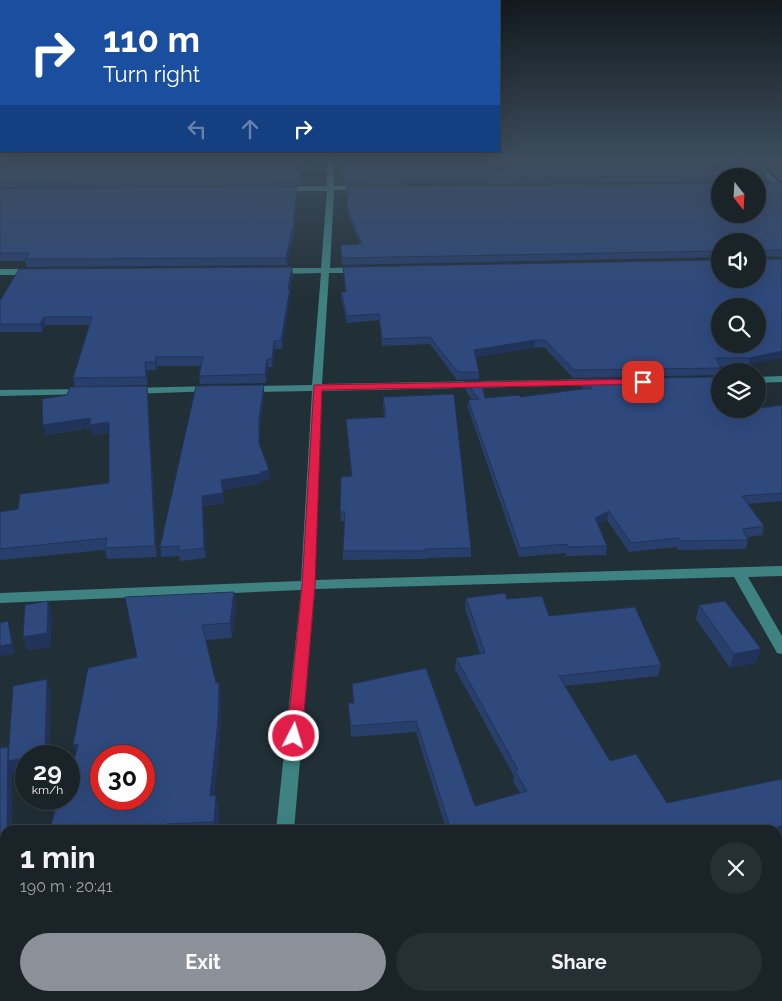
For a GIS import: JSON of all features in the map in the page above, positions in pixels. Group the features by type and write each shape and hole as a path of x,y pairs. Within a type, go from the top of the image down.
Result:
{"street":[{"path":"285,825 308,585 317,388 330,206"},
{"path":"266,271 374,269"},
{"path":"0,272 39,272"},
{"path":"766,380 782,379"},
{"path":"119,391 612,382"},
{"path":"0,393 99,391"},
{"path":"0,598 308,585 782,571"},
{"path":"738,572 782,649"}],"building":[{"path":"0,206 295,206 293,227 286,258 25,259 29,253 0,253"},
{"path":"347,206 711,206 711,223 766,223 766,206 782,206 782,250 766,250 766,233 711,233 711,251 342,258 340,245 362,244"},
{"path":"766,259 782,259 782,351 750,358 716,358 718,363 711,363 711,368 574,370 545,340 535,340 474,350 479,372 458,372 430,337 382,339 379,314 347,316 341,292 346,292 343,267 711,260 711,288 766,288"},
{"path":"292,267 281,340 274,341 272,359 267,359 265,374 199,376 203,357 156,357 155,362 145,362 146,377 73,378 92,317 44,317 40,324 0,324 0,301 19,269"},
{"path":"711,377 711,418 766,418 766,407 782,405 782,493 742,496 764,526 743,529 748,540 680,541 678,538 631,543 609,511 595,518 607,546 567,547 567,544 520,548 468,400 479,399 465,381 481,381 485,398 519,395 520,397 592,388 583,379"},
{"path":"264,385 259,419 259,443 269,470 261,472 261,474 221,480 223,493 202,496 204,548 179,551 179,546 160,547 196,386"},
{"path":"147,386 155,546 105,548 107,538 0,549 0,512 18,509 20,494 109,483 109,422 90,425 90,418 43,425 42,399 67,395 70,387"},
{"path":"454,394 471,548 425,549 426,551 343,551 345,512 340,512 341,477 352,476 346,419 386,417 383,397"},
{"path":"234,592 230,623 202,625 216,683 219,682 218,721 210,796 216,795 214,822 166,825 51,825 55,810 80,810 80,745 73,745 88,668 137,657 125,597"},
{"path":"505,593 507,599 542,596 549,616 635,607 661,665 559,676 610,761 636,754 667,803 782,779 782,825 444,825 449,824 416,721 351,726 348,703 354,703 352,684 426,668 475,806 527,791 515,771 518,770 456,658 485,653 466,598"},
{"path":"48,601 47,633 23,637 25,605"},
{"path":"725,601 761,649 734,654 699,605"},
{"path":"8,621 12,644 0,646 0,623"},
{"path":"47,679 45,745 15,745 15,760 8,761 13,686"},
{"path":"8,747 7,825 0,825 0,748"}],"route":[{"path":"294,736 308,585 317,388 643,382"}]}
